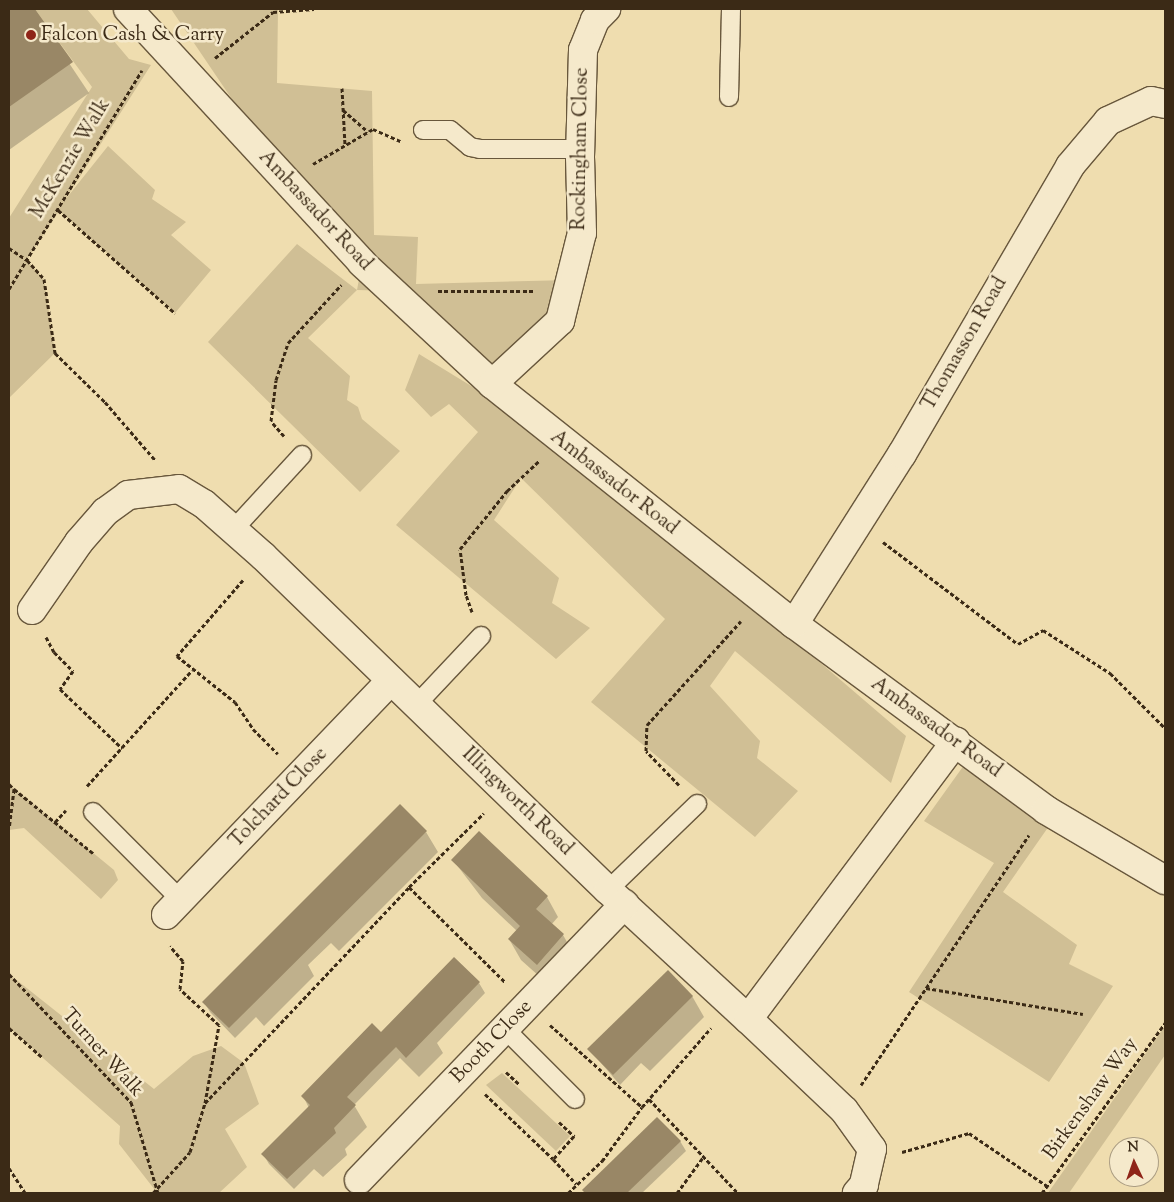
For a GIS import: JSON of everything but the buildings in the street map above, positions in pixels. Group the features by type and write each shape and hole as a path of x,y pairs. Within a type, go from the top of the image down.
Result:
{"street":[{"name":"Ambassador Road","path":"128,9 189,79 362,263 492,384 561,441 794,624 956,741 1046,810 1165,880"},
{"name":"Rockingham Close","path":"492,384 560,322 582,234 580,149 583,50 592,12"},
{"name":"Thomasson Road","path":"794,624 858,524 1070,166 1108,121 1151,101 1165,104"},
{"name":"Illingworth Road","path":"179,489 204,504 263,556 616,897 844,1110 872,1149 869,1164"},
{"path":"32,610 79,542 105,512 128,495 179,489"},
{"name":"Tolchard Close","path":"174,907 392,680"},
{"path":"740,1011 956,741"},
{"name":"Booth Close","path":"359,1180 528,1005 616,897"},
{"path":"857,1193 864,1185 869,1164"}],"lane":[{"path":"729,97 731,9"},
{"path":"423,130 450,130 470,147 480,149 580,149"},
{"path":"233,530 302,454"},
{"path":"416,705 481,636"},
{"path":"616,897 697,804"},
{"path":"93,812 174,907"},
{"path":"505,1029 575,1100"}],"path":[{"path":"189,79 273,12 314,9"},
{"name":"McKenzie Walk","path":"9,289 158,43"},
{"path":"342,88 345,145"},
{"path":"343,110 368,132"},
{"path":"58,210 175,314"},
{"path":"9,248 27,260 44,279 55,353 104,402 179,489"},
{"path":"302,454 271,421 276,380 288,342 362,263"},
{"path":"392,291 568,291"},
{"path":"481,636 466,595 460,549 508,491 561,441"},
{"path":"858,524 1018,644 1043,630 1110,673 1165,728"},
{"path":"263,556 177,656 192,670 235,702 253,730 299,777"},
{"path":"697,804 646,751 647,725 762,598"},
{"path":"32,610 54,652 73,671 60,689 122,748"},
{"path":"85,788 192,670"},
{"path":"9,784 100,859"},
{"path":"9,827 14,789"},
{"path":"205,1103 409,886 506,791"},
{"path":"55,822 73,802"},
{"path":"844,1110 1046,810"},
{"path":"409,886 528,1005 642,1107"},
{"path":"155,1192 190,1152 205,1103 220,1025 180,989 183,961 170,946 174,907"},
{"name":"Turner Walk","path":"9,975 131,1102 155,1192"},
{"path":"926,988 1083,1014"},
{"path":"569,1193 576,1184 602,1161 642,1107 740,1011"},
{"name":"Birkenshaw Way","path":"1042,1193 1165,1023"},
{"path":"9,1028 42,1057"},
{"path":"484,1051 526,1090"},
{"path":"463,1073 553,1159 576,1184"},
{"path":"649,1100 738,1193"},
{"path":"553,1116 574,1136 553,1159"},
{"path":"869,1164 969,1133 1047,1186"},
{"path":"677,1193 704,1156"},
{"path":"9,1168 25,1193"}],"shaded area":[{"path":"35,9 87,9 129,59 151,65 65,200 108,146 155,190 152,199 186,222 171,235 211,270 175,313 59,211 27,260 44,279 55,353 9,398 9,218 92,87"},
{"path":"171,9 278,9 277,83 372,91 374,235 418,237 416,284 570,280 560,321 492,384 392,291 357,290 362,263 286,179"},
{"path":"297,244 357,290 308,338 350,376 347,400 358,407 362,419 400,451 360,492 208,342"},
{"path":"419,354 561,441 906,736 891,783 735,651 710,686 760,741 757,758 798,791 755,837 591,702 665,619 521,478 494,520 559,578 552,603 590,628 556,659 396,525 478,432 449,404 431,417 405,390"},
{"path":"972,754 1056,816 1003,892 1077,945 1069,964 1113,986 1049,1082 909,992 994,863 924,821"},
{"path":"9,784 114,870 118,880 101,899 24,828 9,830"},
{"path":"9,974 154,1089 193,1056 221,1046 244,1063 259,1104 225,1129 247,1167 219,1193 153,1193 155,1190 119,1144 120,1126 9,1028"},
{"path":"1165,1026 1165,1055 1069,1193 1048,1193"},
{"path":"502,1073 570,1136 556,1151 486,1085"}],"place":[{"name":"Falcon Cash & Carry","path":"31,35"}]}
